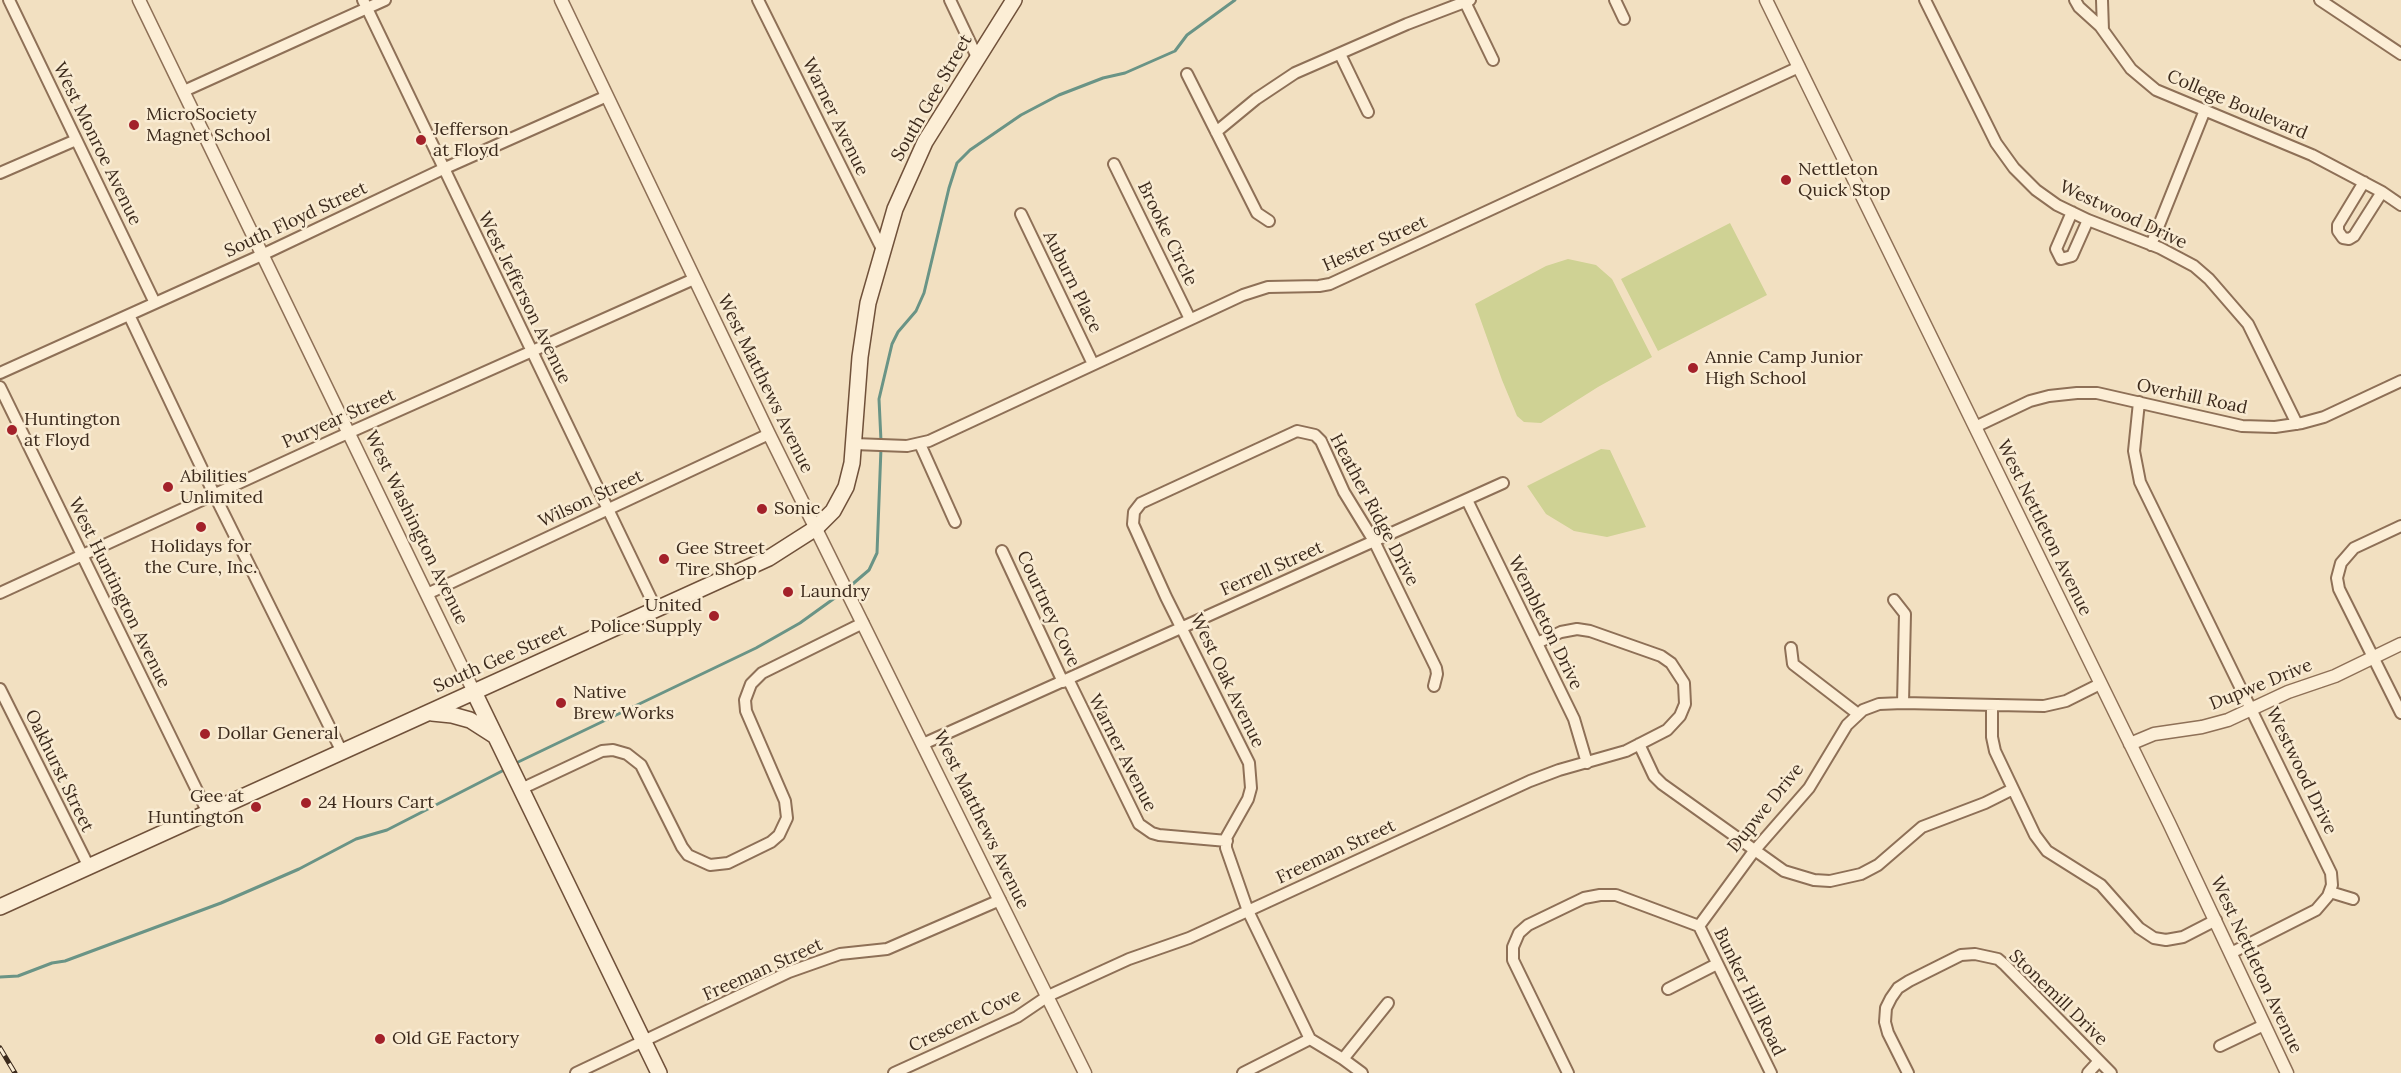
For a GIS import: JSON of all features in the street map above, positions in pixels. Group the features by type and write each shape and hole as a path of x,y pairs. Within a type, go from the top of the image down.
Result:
{"main road":[{"name":"South Gee Street","path":"0,907 769,558 816,528 832,511 846,487 852,463 861,444 860,357 868,303 895,209 925,142 1014,0"},
{"name":"West Washington Avenue","path":"474,692 659,1073"},
{"path":"429,712 470,720 498,743"}],"street":[{"name":"West Monroe Avenue","path":"9,0 155,303"},
{"name":"West Washington Avenue","path":"139,0 264,254 474,692"},
{"path":"184,91 365,4 385,0"},
{"name":"West Matthews Avenue","path":"561,0 769,434 1084,1073"},
{"name":"Warner Avenue","path":"758,0 882,249"},
{"path":"950,0 977,57"},
{"path":"1615,0 1624,20"},
{"name":"West Nettleton Avenue","path":"1766,0 2216,920 2287,1073"},
{"name":"Westwood Drive","path":"1925,0 2003,154 2036,190 2057,205 2194,266 2240,312 2255,337 2297,424"},
{"name":"College Boulevard","path":"2075,0 2103,30 2119,54 2141,78 2172,98 2312,155 2382,192 2401,206"},
{"path":"2102,0 2103,30"},
{"path":"2320,0 2401,54"},
{"path":"1216,132 1256,99 1286,79 1407,24 1468,1 1493,60"},
{"name":"West Jefferson Avenue","path":"365,4 656,609"},
{"path":"1340,54 1368,112"},
{"name":"Hester Street","path":"861,444 897,446 920,444 1244,295 1268,287 1330,284 1799,67"},
{"path":"1187,74 1257,213 1269,221"},
{"name":"South Floyd Street","path":"0,373 607,96"},
{"path":"2151,245 2205,110"},
{"path":"0,173 76,140"},
{"name":"Brooke Circle","path":"1114,164 1190,319"},
{"path":"2364,182 2338,225 2338,231 2343,238 2349,239 2354,236 2382,192"},
{"path":"2072,212 2056,249 2061,259 2072,256 2088,220"},
{"name":"Auburn Place","path":"1021,214 1093,364"},
{"name":"Puryear Street","path":"0,593 214,494 694,279"},
{"path":"129,315 214,494 342,752"},
{"name":"Overhill Road","path":"1974,427 2030,401 2049,396 2097,393 2242,426 2264,428 2297,424 2324,417 2401,381"},
{"name":"West Huntington Avenue","path":"0,387 208,813"},
{"name":"Westwood Drive","path":"2139,402 2134,451 2140,482 2328,863 2331,873 2330,892"},
{"name":"Heather Ridge Drive","path":"1134,512 1141,503 1300,430 1315,435 1321,441 1344,492 1374,541 1436,668 1434,686"},
{"name":"Wilson Street","path":"427,594 769,434"},
{"path":"920,444 956,522"},
{"name":"Ferrell Street","path":"923,744 1503,483"},
{"name":"Wembleton Drive","path":"1467,500 1574,718 1587,763"},
{"name":"West Oak Avenue","path":"1134,512 1133,524 1166,597 1240,744 1251,774 1248,799 1229,833 1227,842"},
{"path":"2401,526 2354,548 2344,557 2337,578 2340,589 2401,713"},
{"name":"Courtney Cove","path":"1002,551 1065,680"},
{"path":"1894,600 1905,614 1903,703"},
{"path":"520,786 602,751 613,750 627,754 641,765 688,855 696,861 710,865 728,863 771,842 784,826 787,815 785,801 746,711 745,700 751,684 762,673 863,623"},
{"name":"Freeman Street","path":"1048,996 1129,959 1189,938 1530,781 1613,756 1667,730 1675,723 1685,704 1684,682 1671,663 1661,656 1590,631 1577,629 1561,632 1537,643"},
{"name":"Dupwe Drive","path":"2130,744 2154,734 2210,725 2288,692 2335,676 2401,644"},
{"path":"1791,648 1793,664 1858,714 1879,704 2043,706 2066,701 2100,684"},
{"name":"Warner Avenue","path":"1065,680 1139,824 1146,830 1159,835 1227,842"},
{"name":"Oakhurst Street","path":"0,688 89,867"},
{"path":"1992,705 1992,737 1995,751 2041,845 2056,858 2101,885 2145,933 2159,939 2174,939 2183,937 2216,920"},
{"name":"Dupwe Drive","path":"1699,926 1754,850 1809,788 1847,725 1858,714"},
{"path":"1639,744 1654,776 1662,784 1784,871 1802,878 1830,880 1849,878 1878,865 1922,827 1985,803 2013,789"},
{"path":"1227,842 1226,848 1248,911 1310,1040 1362,1073"},
{"path":"2231,953 2311,914 2321,906 2330,892 2353,899"},
{"path":"1568,1073 1515,966 1513,948 1519,933 1528,925 1584,898 1600,895 1616,895 1699,926"},
{"name":"Freeman Street","path":"576,1073 789,972 840,954 875,952 894,947 1000,900"},
{"name":"Bunker Hill Road","path":"1699,926 1771,1073"},
{"name":"Stonemill Drive","path":"1908,1073 1885,1022 1887,1006 1891,998 1901,986 1961,955 1975,954 1989,956 2005,965 2111,1073"},
{"path":"1668,989 1717,964"},
{"name":"Crescent Cove","path":"894,1073 1017,1017 1048,996"},
{"path":"1342,1059 1388,1003"},
{"path":"2220,1046 2264,1025"},
{"path":"1243,1073 1310,1040"},
{"path":"2088,1073 2099,1061"}],"green space":[{"path":"1730,223 1767,295 1658,351 1621,279"},
{"path":"1568,259 1596,265 1612,279 1652,357 1598,387 1541,423 1524,422 1517,416 1502,380 1475,304 1546,266"},
{"path":"1601,449 1610,450 1646,527 1607,537 1574,531 1546,514 1527,486"}],"waterway":[{"path":"881,441 879,399 892,344 898,332 916,311 924,293 957,163 970,150 1021,115 1059,95 1103,78 1125,73 1175,51 1187,35 1235,0"},
{"path":"848,588 869,570 877,553 881,448"},
{"path":"514,764 756,648 800,623 843,592"},
{"path":"0,977 18,976 52,963 65,961 221,903 299,869 356,839 387,830 506,769"}],"railway":[{"path":"0,1048 15,1073"}],"place":[{"name":"MicroSociety Magnet School","path":"134,125"},
{"name":"Jefferson at Floyd","path":"421,140"},
{"name":"Nettleton Quick Stop","path":"1786,180"},
{"name":"Annie Camp Junior High School","path":"1693,368"},
{"name":"Huntington at Floyd","path":"12,430"},
{"name":"Abilities Unlimited","path":"168,487"},
{"name":"Sonic","path":"762,509"},
{"name":"Holidays for the Cure, Inc.","path":"201,527"},
{"name":"Gee Street Tire Shop","path":"664,559"},
{"name":"Laundry","path":"788,592"},
{"name":"United Police Supply","path":"714,616"},
{"name":"Native Brew Works","path":"561,703"},
{"name":"Dollar General","path":"205,734"},
{"name":"24 Hours Cart","path":"306,803"},
{"name":"Gee at Huntington","path":"256,807"},
{"name":"Old GE Factory","path":"380,1039"}]}
